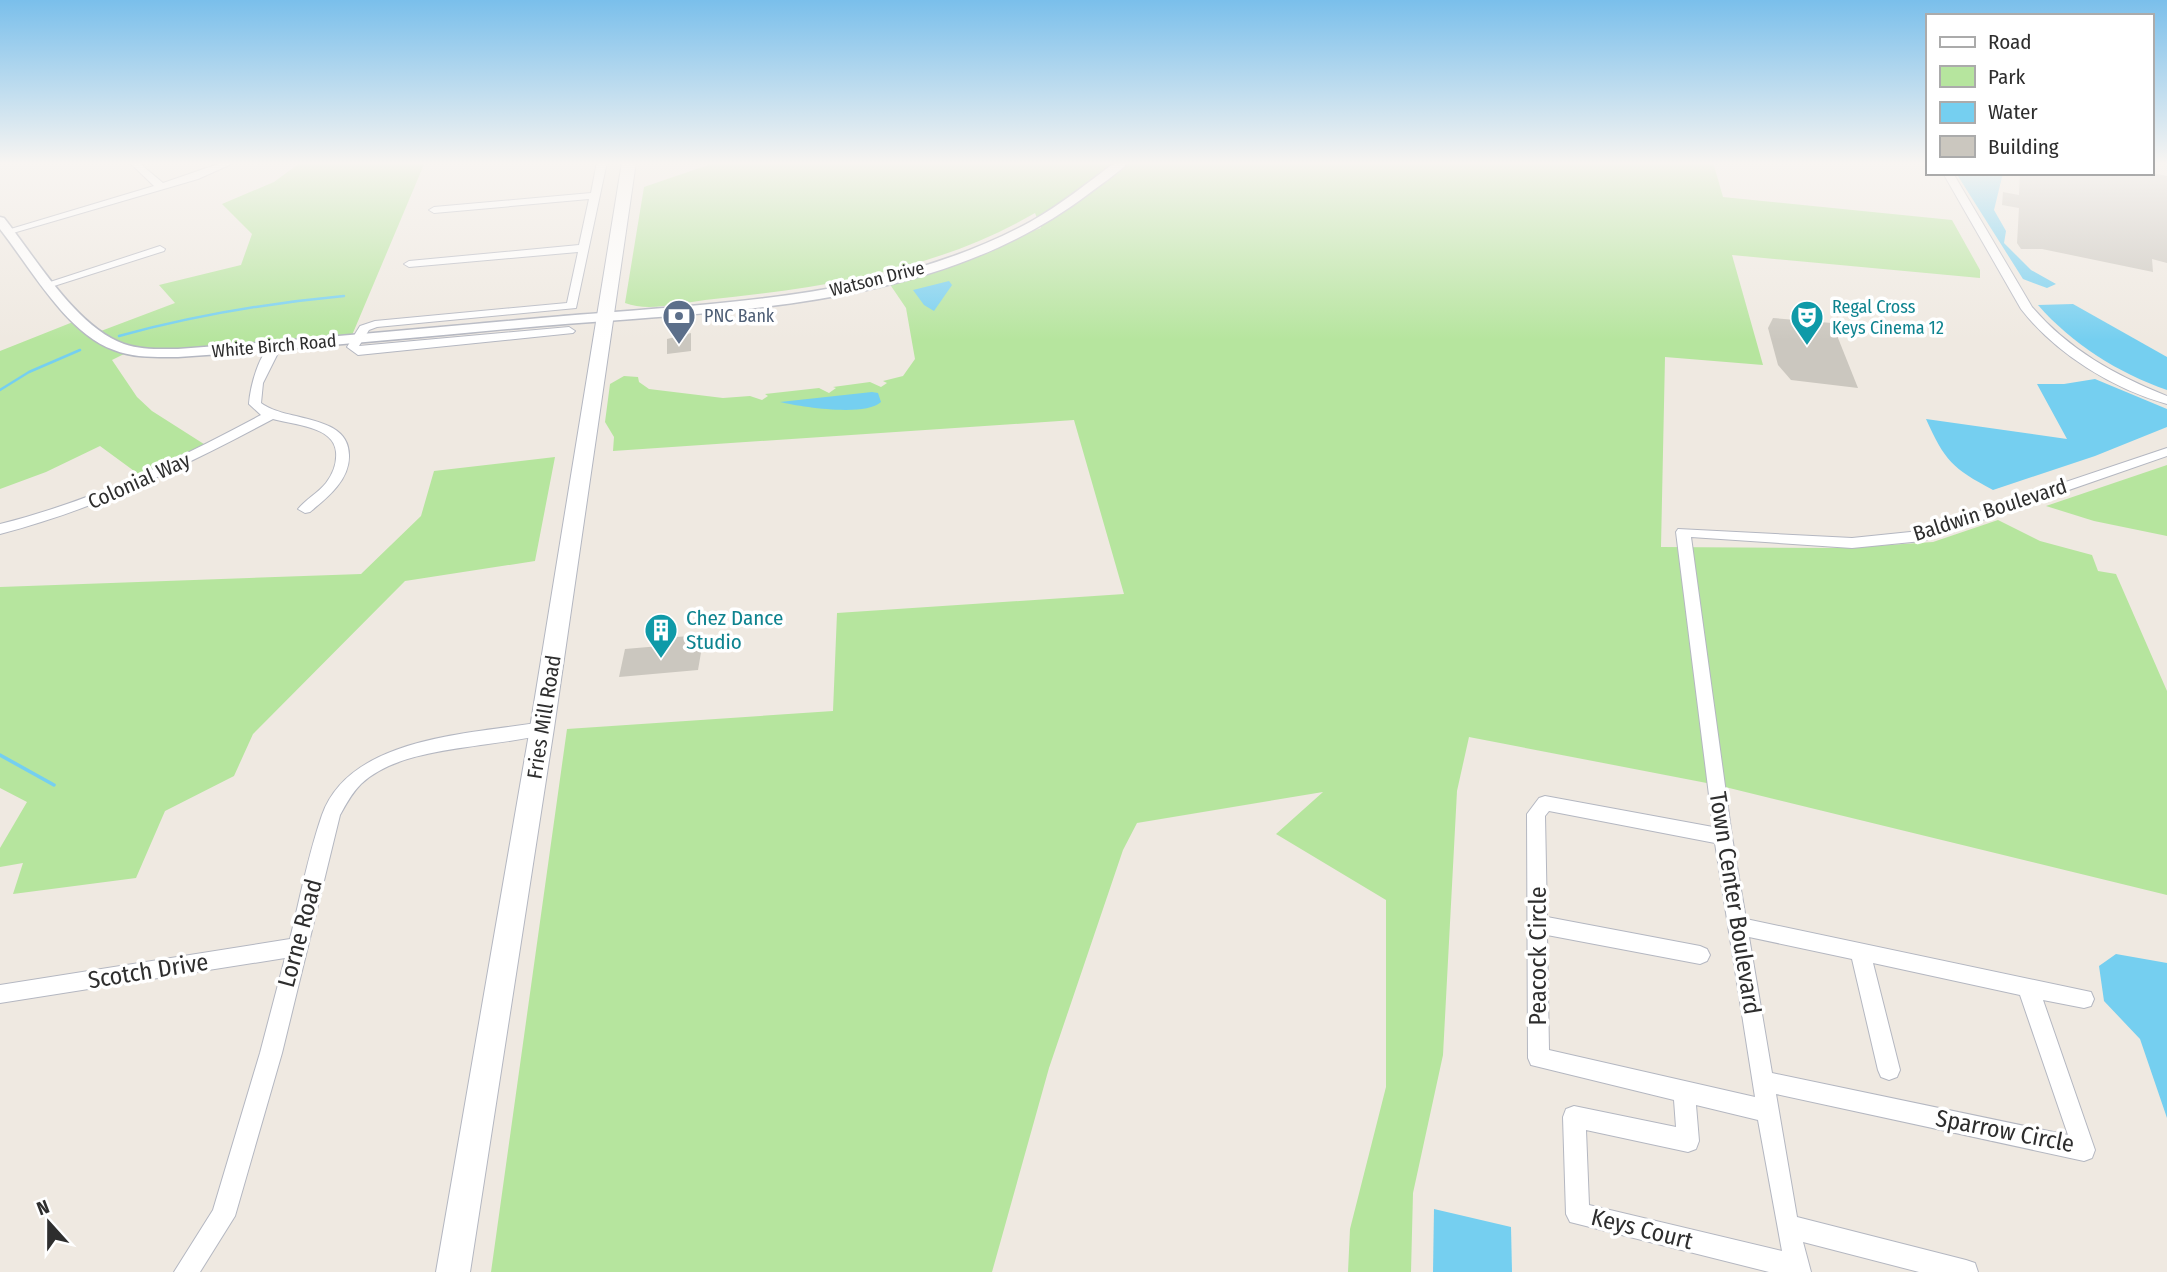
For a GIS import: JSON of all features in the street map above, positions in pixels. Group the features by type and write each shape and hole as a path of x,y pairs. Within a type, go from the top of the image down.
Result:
{"main road":[{"name":"Fries Mill Road","path":"453,1272 542,728 619,221"}],"street":[{"path":"4,226 23,221"},
{"path":"516,324 572,306 590,221"},
{"name":"Watson Drive","path":"604,316 772,300 836,290 909,273 965,255 1039,221"},
{"path":"1976,221 2022,300 2043,329 2089,364 2167,400"},
{"name":"White Birch Road","path":"4,226 90,329 114,346 166,353 275,347 604,316"},
{"path":"409,264 584,248"},
{"path":"50,284 160,249"},
{"path":"516,324 569,331"},
{"path":"275,347 257,383 254,399 262,411 328,429 341,440 343,455 340,472 326,491 305,509"},
{"name":"Colonial Way","path":"0,529 61,514 132,488 271,415"},
{"name":"Baldwin Boulevard","path":"1683,532 1852,543 1922,536 2167,452"},
{"name":"Town Center Boulevard","path":"1683,532 1723,837 1787,1226 1798,1270"},
{"name":"Lorne Road","path":"186,1272 223,1216 271,1052 331,814 360,775 382,763 414,752 542,728"},
{"name":"Peacock Circle","path":"1723,837 1545,803 1536,814 1539,1058 1768,1111"},
{"path":"1537,923 1700,955"},
{"path":"1738,926 2084,999"},
{"name":"Scotch Drive","path":"0,993 296,947"},
{"path":"1860,952 1889,1070"},
{"name":"Sparrow Circle","path":"1763,1081 2084,1150 2028,987"},
{"name":"Keys Court","path":"1684,1091 1688,1141 1574,1117 1578,1214 1798,1270"},
{"path":"1787,1226 1966,1272"}],"green space":[{"path":"239,221 400,221 350,340 189,354 130,351 112,360 137,397 152,411 207,446 145,479 100,446 46,472 0,489 0,351 78,320 93,334 175,303 159,285 241,265 252,234"},
{"path":"638,221 1019,221 957,250 875,274 833,283 665,306 644,307 625,303"},
{"path":"1038,221 1953,221 1980,270 1980,278 1732,255 1763,365 1665,357 1661,547 1844,548 1933,542 1998,520 2040,541 2092,555 2098,571 2116,574 2167,691 2167,895 1717,785 1469,737 1457,791 1443,1055 1413,1193 1411,1272 1348,1272 1350,1229 1386,1087 1386,900 1276,834 1323,792 1137,823 1123,850 1049,1068 992,1272 491,1272 567,729 833,711 837,613 1124,594 1074,420 613,451 614,437 605,422 610,384 624,376 638,377 639,382 649,389 723,398 750,396 762,400 768,396 765,394 819,388 829,393 836,388 833,387 870,382 881,387 887,383 883,381 903,376 915,359 906,308 889,283 1041,228"},
{"path":"555,457 535,561 405,581 253,734 234,776 165,811 136,878 13,894 23,863 0,867 0,848 27,802 0,788 0,587 361,574 421,516 434,471"},
{"path":"2167,465 2167,536 2094,521 2046,506"}],"water":[{"path":"1987,221 2000,221 2006,231 2004,243 2031,270 2056,284 2047,288 2023,279"},
{"path":"949,281 952,285 934,311 924,305 913,290"},
{"path":"2073,304 2167,357 2167,390 2131,375 2097,356 2081,345 2038,305"},
{"path":"2095,379 2167,409 2167,427 2095,456 1993,490 1968,476 1951,462 1926,419 2067,439 2037,384 2064,384"},
{"path":"878,393 881,402 861,409 832,410 780,402"},
{"path":"2116,954 2167,963 2167,1118 2140,1039 2104,1001 2099,966"},
{"path":"1434,1209 1511,1227 1512,1272 1433,1272"}],"building":[{"path":"2018,221 2167,221 2167,263 2152,259 2153,272 2042,249 2021,249 2017,243"},
{"name":"Regal Cross Keys Cinema 12","path":"1773,318 1832,323 1858,388 1791,380 1778,365 1768,328"},
{"name":"PNC Bank","path":"691,333 691,351 667,354 667,339"},
{"name":"Chez Dance Studio","path":"704,635 698,670 619,677 625,649 660,646 662,638"}],"waterway":[{"path":"119,336 230,311 344,296"},
{"path":"0,390 29,372 80,350"},
{"path":"0,755 54,785"}],"place":[{"name":"PNC Bank","path":"679,346"},
{"name":"Regal Cross Keys Cinema 12","path":"1807,347"},
{"name":"Chez Dance Studio","path":"661,660"}]}
